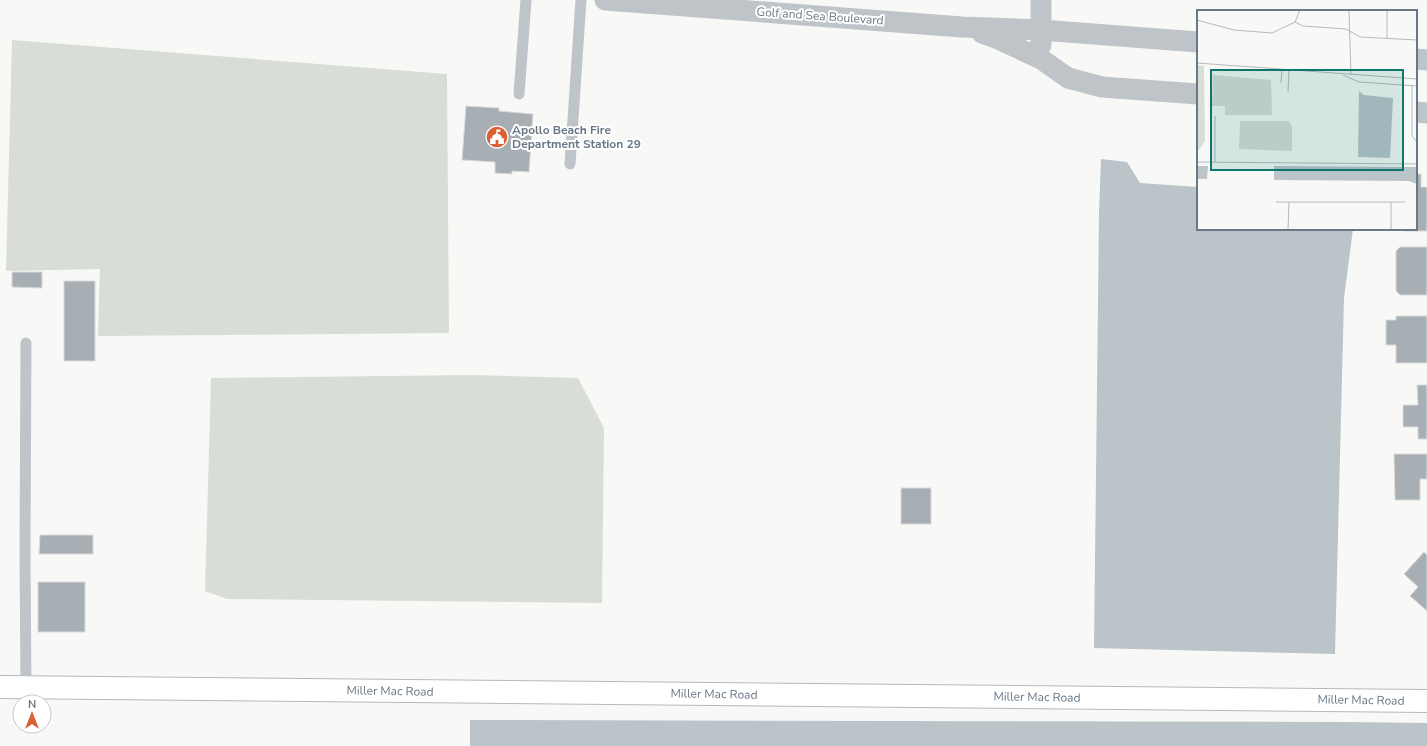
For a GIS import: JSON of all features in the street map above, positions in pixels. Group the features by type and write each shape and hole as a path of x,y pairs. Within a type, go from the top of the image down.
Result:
{"street":[{"name":"Golf and Sea Boulevard","path":"605,0 962,27 1041,30 1197,42"},
{"path":"1041,0 1041,59"},
{"name":"Golf and Sea Boulevard","path":"962,27 996,38 1041,59 1068,78 1102,87 1197,94"},
{"path":"1417,59 1427,60"},
{"path":"1417,112 1427,113"},
{"name":"Miller Mac Road","path":"0,687 1427,701"}],"lane":[{"path":"519,94 526,0"},
{"path":"570,164 581,0"},
{"path":"26,343 26,688"}],"shaded area":[{"path":"12,40 447,74 449,333 98,336 100,269 6,271"},
{"path":"1101,159 1127,162 1140,183 1197,187 1197,230 1353,230 1344,298 1335,654 1094,648 1099,213"},
{"path":"474,375 578,378 604,428 602,603 227,599 205,591 211,378"},
{"path":"470,720 1427,723 1427,746 470,746"}],"building":[{"name":"Apollo Beach Fire Department Station 29","path":"466,106 499,108 499,111 533,114 529,172 512,171 512,174 495,173 495,162 462,160"},
{"path":"1417,174 1421,174 1421,187 1427,187 1427,231 1404,231 1417,230"},
{"path":"1400,247 1427,247 1427,295 1400,295 1396,291 1396,251"},
{"path":"12,272 42,272 42,288 12,287"},
{"path":"64,281 95,281 95,361 64,361"},
{"path":"1396,316 1427,316 1427,363 1396,363 1396,345 1386,345 1386,320 1396,320"},
{"path":"1417,385 1427,385 1427,439 1418,439 1418,427 1403,427 1403,405 1418,405"},
{"path":"1394,454 1427,454 1427,479 1420,479 1420,500 1395,500"},
{"path":"901,488 931,488 931,524 901,524"},
{"path":"40,535 93,535 93,554 39,554"},
{"path":"1424,552 1427,555 1427,611 1410,596 1418,587 1404,574"},
{"path":"38,582 85,582 85,632 38,632"}],"place":[{"name":"Apollo Beach Fire Department Station 29","path":"497,137"}]}
